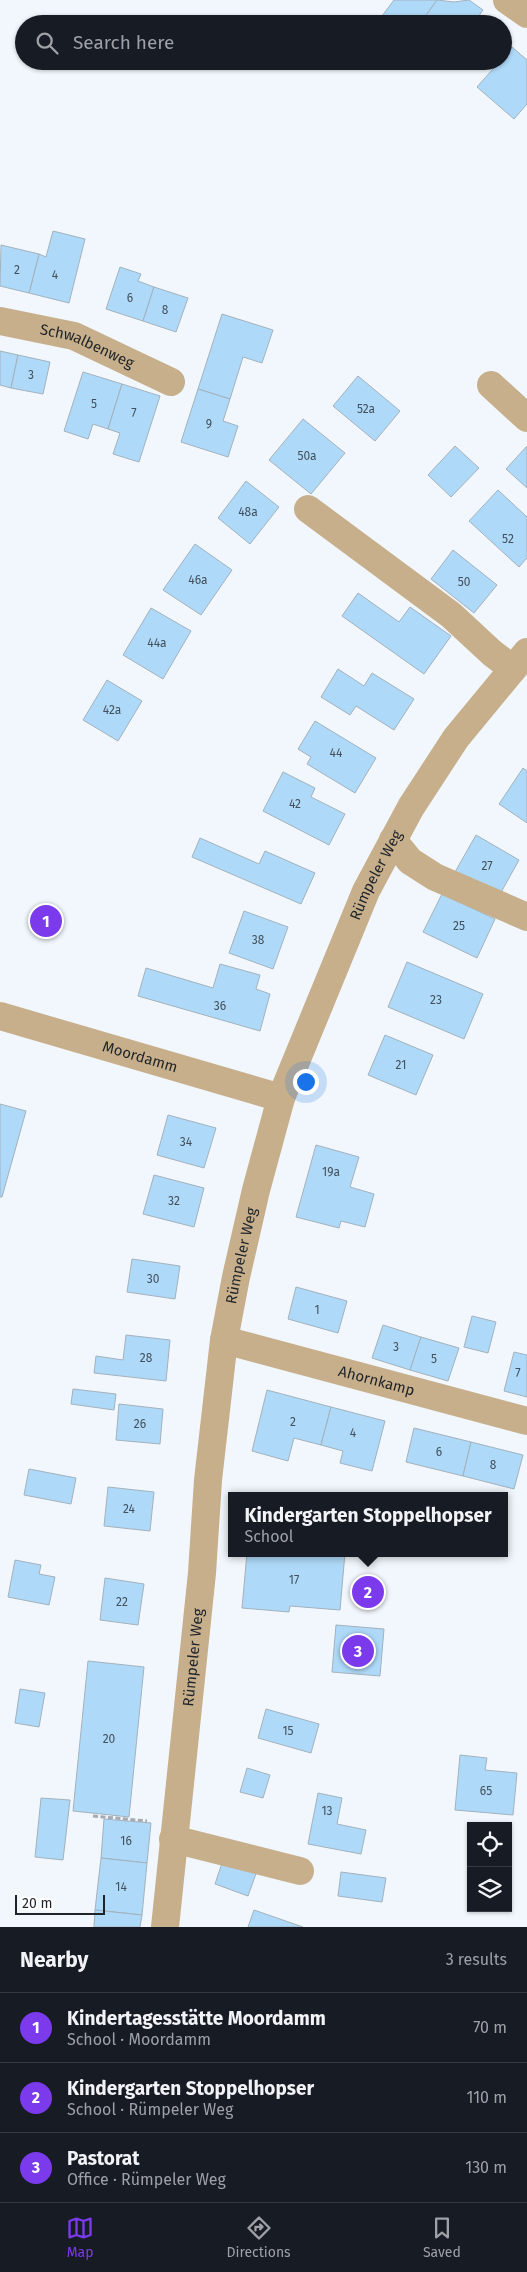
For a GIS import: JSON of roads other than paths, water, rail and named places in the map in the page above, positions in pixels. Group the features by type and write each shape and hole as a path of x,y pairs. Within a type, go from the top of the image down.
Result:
{"street":[{"path":"507,0 527,14"},
{"name":"Schwalbenweg","path":"0,321 74,336 171,382"},
{"path":"492,385 527,418"},
{"path":"308,509 451,615 492,653 520,660"},
{"name":"Rümpeler Weg","path":"165,1927 202,1573 208,1480 224,1340 256,1190 281,1098 359,909 411,807 456,738 520,660"},
{"path":"393,840 410,861 435,877 527,917"},
{"name":"Moordamm","path":"0,1016 281,1098"},
{"name":"Ahornkamp","path":"224,1340 527,1421"},
{"path":"174,1831 300,1871"}],"place":[{"name":"Kindertagesstätte Moordamm","path":"46,921"},
{"name":"Kindergarten Stoppelhopser","path":"368,1592"},
{"name":"Pastorat","path":"358,1651"}]}
